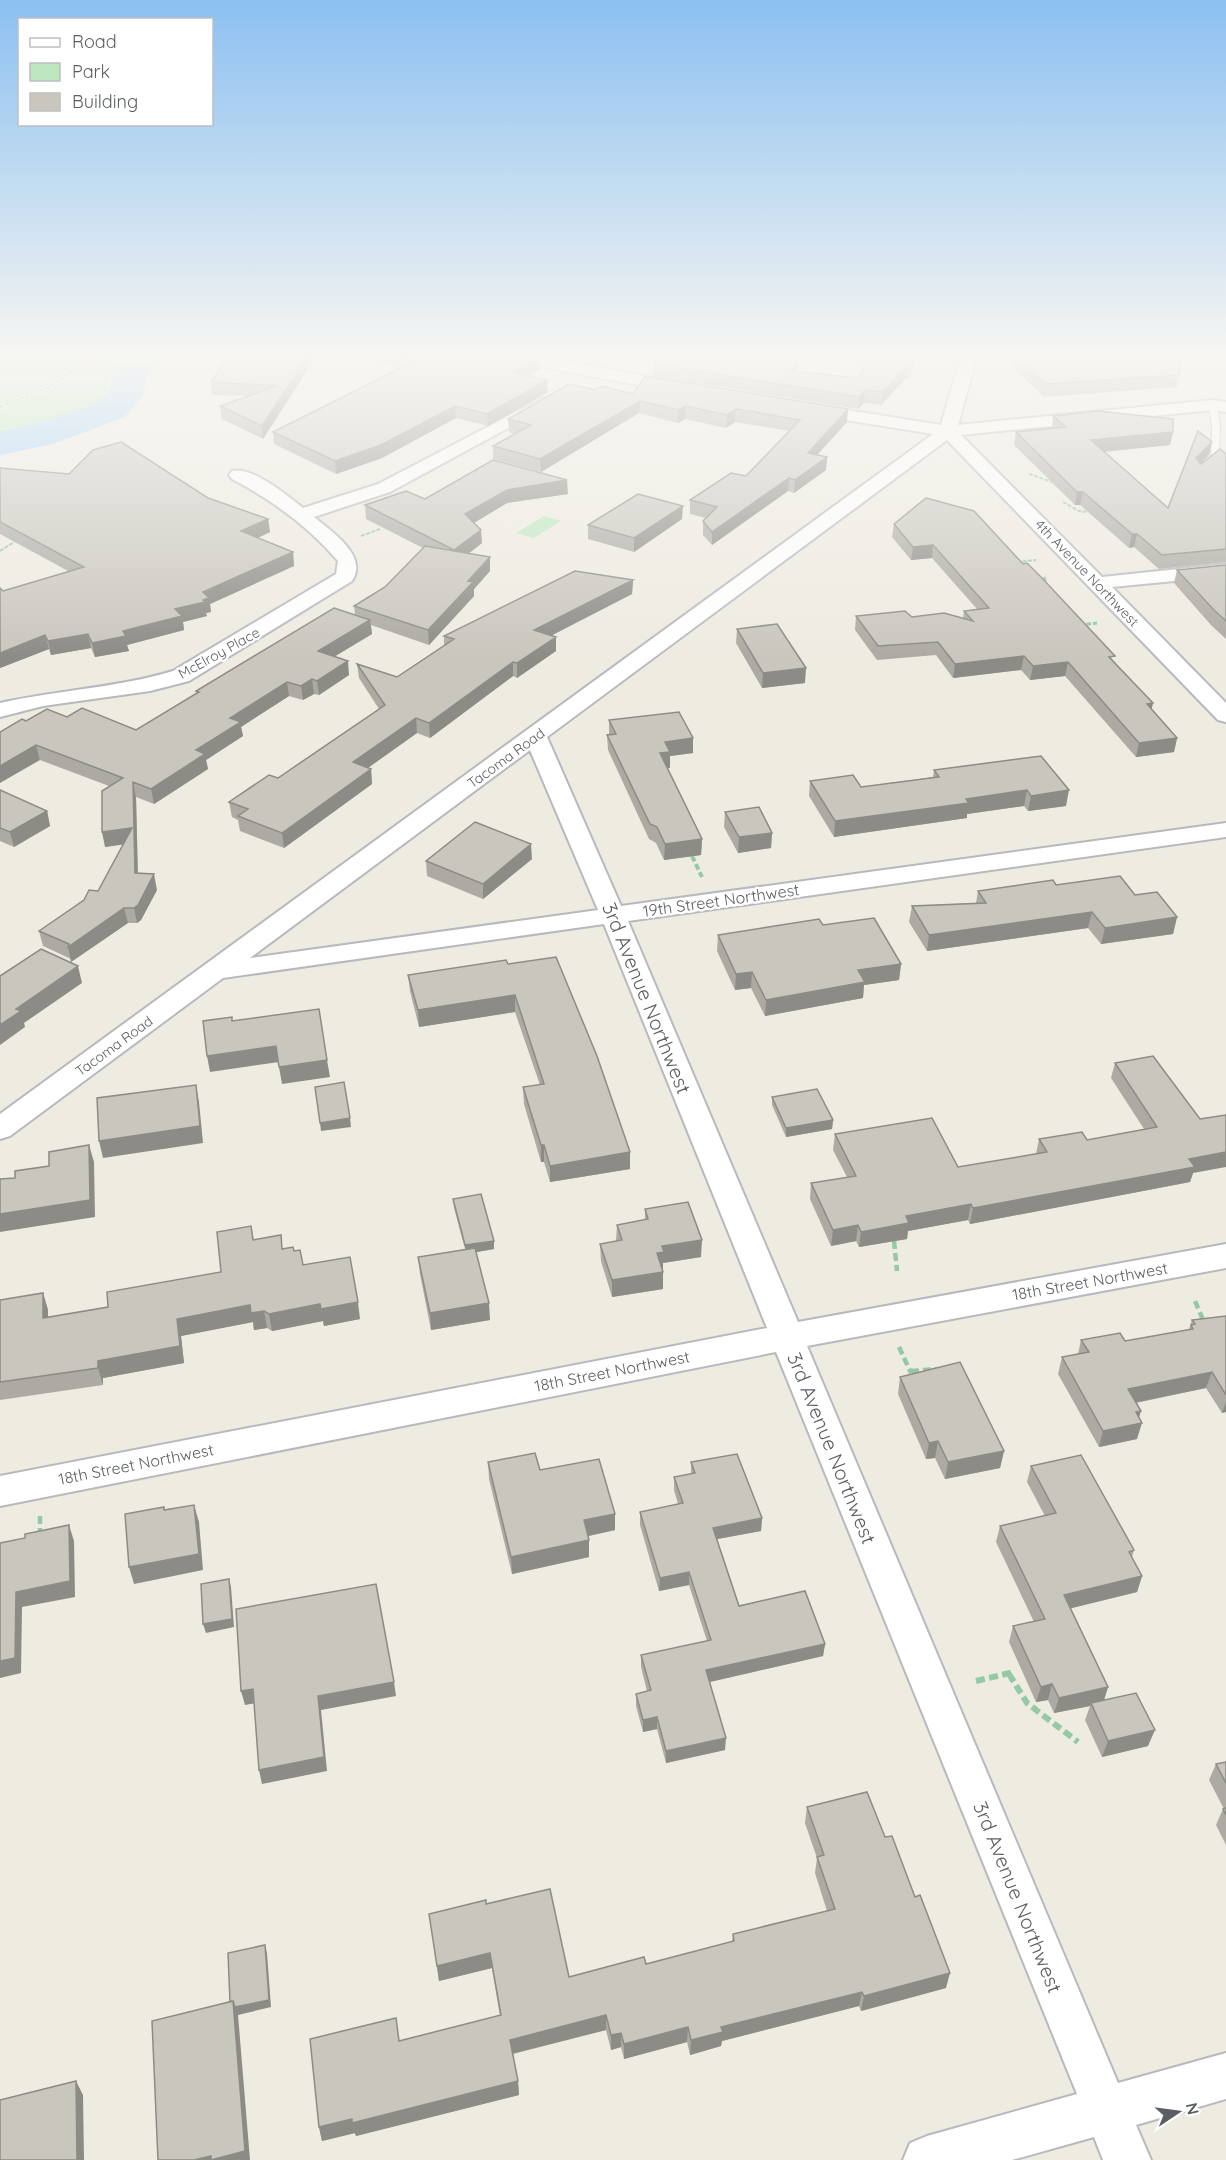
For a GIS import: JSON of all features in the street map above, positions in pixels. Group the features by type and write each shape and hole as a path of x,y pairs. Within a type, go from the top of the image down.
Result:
{"street":[{"path":"301,514 384,489 443,457"},
{"name":"Tacoma Road","path":"0,1129 913,457"},
{"name":"4th Avenue Northwest","path":"973,457 1226,715"},
{"name":"McElroy Place","path":"0,710 43,700 150,685 180,676 332,587 345,577 348,568 347,560 327,537 276,494 238,476"},
{"path":"1097,583 1226,570"},
{"name":"3rd Avenue Northwest","path":"535,736 613,915 1127,2160"},
{"name":"19th Street Northwest","path":"217,970 1226,830"},
{"name":"18th Street Northwest","path":"0,1491 786,1337 1226,1256"},
{"path":"927,2160 1226,2076"}],"lane":[{"path":"1198,473 1215,457"}],"path":[{"path":"1029,474 1052,482"},
{"path":"1063,502 1076,510 1088,512"},
{"path":"355,538 380,529"},
{"path":"0,551 14,542"},
{"path":"1010,562 1042,559"},
{"path":"1043,591 1047,585 1044,577"},
{"path":"1071,626 1102,623"},
{"path":"692,856 702,878"},
{"path":"894,1241 897,1246 894,1266 897,1271"},
{"path":"1195,1300 1210,1332"},
{"path":"896,1341 915,1381"},
{"path":"911,1371 943,1370"},
{"path":"39,1504 40,1548"},
{"path":"976,1681 1011,1673 1027,1703 1078,1742"}],"green space":[{"path":"544,516 561,521 534,538 516,533"}],"building":[{"path":"86,457 144,457 208,498 268,519 241,531 293,552 203,592 209,598 203,600 205,602 175,609 182,616 123,631 126,636 92,643 88,634 48,641 45,635 0,653 0,588 3,591 84,567 0,522 0,468 69,474"},
{"path":"326,457 347,457 335,461"},
{"path":"765,457 827,457 795,480 789,478 712,532 703,521 717,507 690,500 731,473 746,476"},
{"path":"1041,457 1110,457 1168,508 1188,457 1197,457 1201,464 1210,457 1226,457 1226,549 1162,555 1137,534 1132,534 1083,492 1077,492"},
{"path":"493,460 567,480 507,490 465,514 481,530 454,550 365,505 406,491 425,499"},
{"path":"638,494 683,506 634,538 588,525"},
{"path":"926,498 974,511 1023,564 1027,563 1041,577 1115,656 1109,657 1153,703 1147,704 1177,738 1139,743 1068,662 1033,666 1024,656 955,664 938,642 878,646 856,616 905,611 912,617 944,613 973,621 964,611 989,608 933,545 913,547 894,524"},
{"path":"425,546 490,557 468,581 473,582 428,630 354,606 385,587"},
{"path":"1226,565 1226,621 1177,570"},
{"path":"575,571 633,580 534,630 556,637 517,663 513,662 429,723 416,718 353,762 371,769 282,833 238,816 248,809 229,802 269,775 278,778 385,705 357,664 397,677 454,639 444,636"},
{"path":"334,608 370,620 318,651 348,661 317,681 312,679 301,686 287,682 230,718 241,722 196,750 205,754 151,789 133,782 135,873 154,874 138,905 134,908 124,908 68,947 69,944 39,931 84,900 89,890 98,891 132,828 102,832 102,791 123,778 36,745 0,766 0,732 22,719 26,721 47,709 67,717 82,708 136,730"},
{"path":"777,624 806,668 763,673 737,629"},
{"path":"679,712 693,738 665,742 670,752 660,753 702,839 665,844 657,827 650,824 607,735 616,734 609,720"},
{"path":"1041,756 1069,790 1031,796 1027,790 966,799 969,803 835,821 810,781 853,775 861,787 939,777 934,770"},
{"path":"0,790 47,811 10,832 0,828"},
{"path":"759,807 772,833 739,837 725,812"},
{"path":"475,822 531,844 483,884 426,861"},
{"path":"1120,876 1135,895 1157,892 1177,917 1105,928 1092,912 929,935 912,906 986,903 978,891 1053,880 1056,885"},
{"path":"874,918 901,964 858,970 865,982 766,1000 752,972 736,974 718,935 819,919 823,925"},
{"path":"41,949 78,966 16,1009 21,1011 0,1025 0,976"},
{"path":"556,957 597,1056 630,1152 550,1166 523,1087 544,1084 515,995 418,1010 408,975 506,960 508,964"},
{"path":"319,1009 327,1060 279,1067 276,1046 207,1056 203,1021 232,1017 232,1021"},
{"path":"1153,1056 1200,1119 1226,1115 1226,1152 1189,1159 1195,1167 973,1208 971,1204 906,1216 909,1223 861,1232 858,1225 833,1230 811,1183 856,1176 835,1134 932,1118 958,1167 1047,1152 1039,1139 1082,1132 1087,1140 1157,1127 1115,1063"},
{"path":"344,1082 350,1118 320,1123 315,1087"},
{"path":"196,1085 200,1126 99,1141 97,1098"},
{"path":"817,1089 833,1120 786,1128 772,1097"},
{"path":"89,1145 90,1200 0,1214 0,1179 15,1178 15,1171 49,1166 49,1152"},
{"path":"481,1194 494,1241 465,1245 453,1199"},
{"path":"688,1202 702,1240 662,1246 664,1252 657,1253 663,1272 612,1280 600,1244 622,1240 617,1225 648,1219 645,1209"},
{"path":"251,1226 253,1240 281,1235 282,1249 293,1247 294,1251 300,1250 303,1265 350,1257 358,1302 321,1309 320,1304 269,1314 264,1311 251,1313 250,1305 177,1319 180,1346 98,1361 98,1368 0,1382 0,1300 43,1293 43,1318 108,1307 107,1292 221,1272 217,1232"},
{"path":"475,1248 489,1303 430,1313 418,1257"},
{"path":"1226,1316 1226,1395 1212,1372 1128,1389 1141,1411 1136,1412 1142,1423 1103,1431 1062,1357 1089,1352 1081,1340 1120,1333 1125,1341 1193,1329 1191,1325 1195,1324 1192,1320"},
{"path":"960,1362 1004,1451 948,1462 938,1441 929,1443 900,1377"},
{"path":"535,1453 540,1470 599,1459 615,1514 584,1520 589,1540 511,1557 488,1462"},
{"path":"737,1454 762,1518 713,1528 739,1606 805,1591 825,1644 706,1670 726,1738 666,1751 657,1717 643,1720 636,1694 651,1690 641,1655 711,1640 689,1572 660,1578 640,1512 683,1503 674,1477 695,1473 691,1462"},
{"path":"1081,1455 1134,1550 1129,1552 1142,1576 1064,1595 1108,1687 1059,1698 1052,1684 1041,1687 1013,1626 1045,1619 1000,1526 1056,1513 1031,1466"},
{"path":"194,1505 199,1554 129,1567 125,1514 164,1507 164,1510"},
{"path":"69,1525 70,1581 16,1592 15,1658 0,1661 0,1543 25,1538 25,1534"},
{"path":"229,1579 232,1619 203,1624 201,1584"},
{"path":"376,1584 394,1682 318,1696 324,1757 259,1770 253,1689 241,1691 236,1609"},
{"path":"1136,1693 1155,1730 1108,1741 1091,1703"},
{"path":"1226,1762 1226,1783 1216,1764"},
{"path":"867,1792 885,1837 892,1836 915,1897 920,1895 950,1973 864,1996 862,1992 721,2027 723,2032 691,2040 688,2027 624,2044 621,2033 611,2035 606,2015 510,2040 518,2081 352,2123 352,2119 319,2127 310,2039 396,2018 399,2041 501,2015 490,1953 437,1966 429,1914 486,1900 486,1904 550,1889 569,1977 644,1957 646,1964 734,1941 733,1934 835,1909 817,1857 824,1855 807,1807"},
{"path":"265,1945 269,2000 235,2007 233,2001 230,2002 228,1953"},
{"path":"233,2001 245,2151 211,2160 211,2156 194,2160 158,2160 152,2021"},
{"path":"76,2081 77,2160 0,2160 0,2100"}]}
